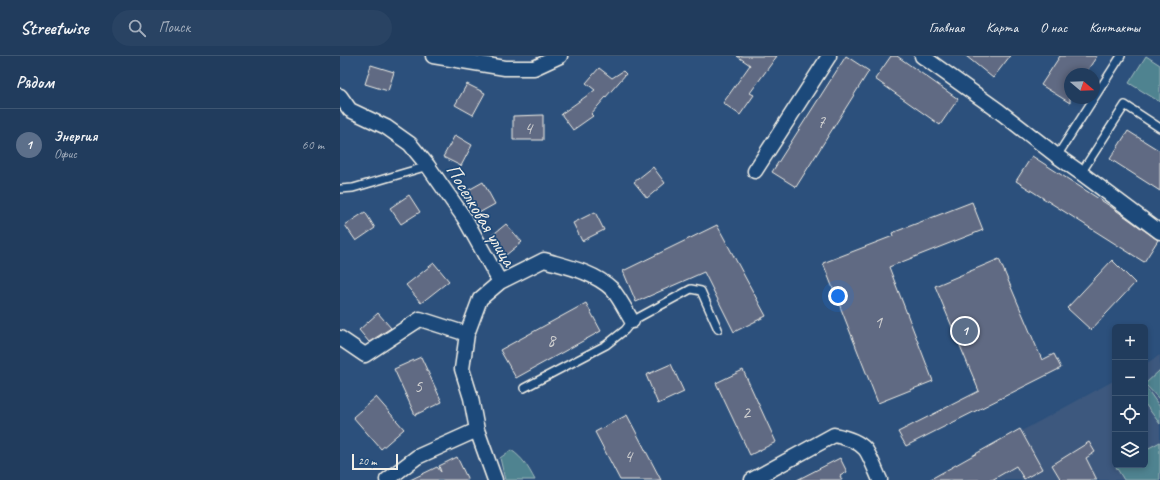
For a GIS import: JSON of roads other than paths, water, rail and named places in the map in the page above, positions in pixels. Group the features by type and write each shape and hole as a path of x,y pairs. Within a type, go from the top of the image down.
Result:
{"street":[{"path":"433,56 505,68 534,68 560,56"},
{"path":"755,171 829,56"},
{"path":"922,56 999,111 1160,232"},
{"name":"Поселковая улица","path":"340,96 350,110 386,127 410,144 428,166 465,219 500,282 480,298 467,334 462,369 477,430 495,480"},
{"path":"500,282 544,260 583,271 601,280 613,290 632,321"},
{"path":"340,338 364,355 420,319 467,334"},
{"path":"387,480 417,458 477,430"},
{"path":"752,480 834,435 854,441 866,449 880,480"}],"lane":[{"path":"1057,156 1121,56"},
{"path":"1082,173 1125,105 1160,128"},
{"path":"340,189 353,188 428,166"},
{"path":"524,388 606,345 625,330 632,321 691,290 701,291 718,329"}],"place":[{"name":"Энергия","path":"965,331"}]}
